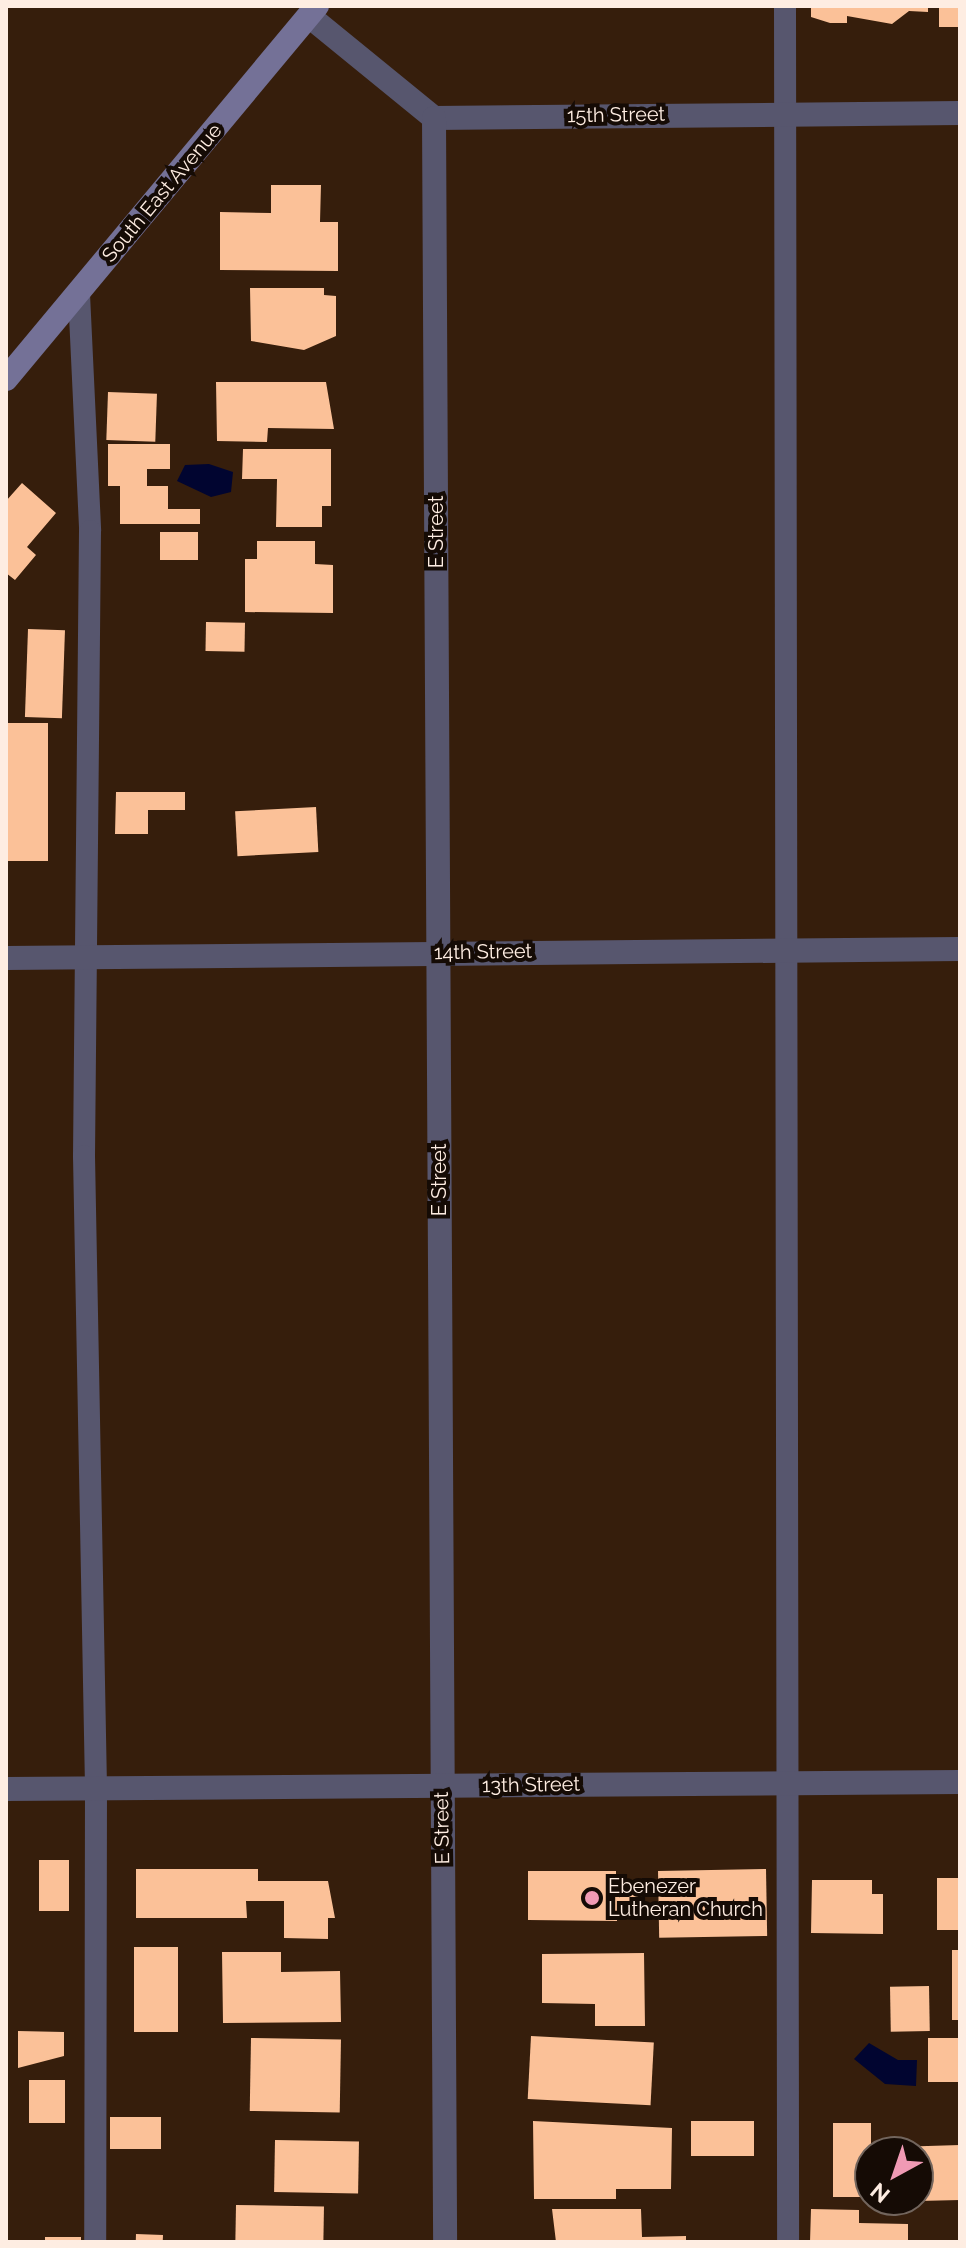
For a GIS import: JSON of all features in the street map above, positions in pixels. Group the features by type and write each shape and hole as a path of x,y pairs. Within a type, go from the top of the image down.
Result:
{"street":[{"path":"313,11 434,118"},
{"name":"South East Avenue","path":"6,379 313,11"},
{"name":"15th Street","path":"434,118 960,113"},
{"name":"E Street","path":"434,118 445,2242"},
{"name":"14th Street","path":"6,958 960,949"},
{"name":"13th Street","path":"6,1789 960,1782"}],"lane":[{"path":"785,6 786,949 792,1782 788,2242"},
{"path":"79,294 90,531 87,957 96,1788 95,2242"}],"water":[{"path":"209,464 233,472 231,492 211,497 177,481 185,465"},
{"path":"869,2043 898,2060 917,2060 916,2086 885,2084 854,2059"}],"building":[{"path":"811,6 928,6 928,12 909,11 892,24 847,16 847,23 830,23 811,17"},
{"path":"939,6 960,6 960,27 939,27"},
{"path":"271,185 321,185 320,222 338,222 338,271 220,270 220,212 271,213"},
{"path":"250,288 324,288 324,295 336,296 336,336 304,350 251,341"},
{"path":"216,382 326,382 334,429 268,428 267,442 217,441"},
{"path":"108,392 157,394 155,442 106,440"},
{"path":"108,444 170,444 170,469 147,469 147,486 168,486 168,509 200,509 200,524 120,524 120,486 108,486"},
{"path":"243,449 331,449 331,506 322,506 322,527 276,527 277,479 242,479"},
{"path":"22,483 56,513 27,547 36,555 15,580 6,573 6,501"},
{"path":"160,532 198,532 198,560 160,560"},
{"path":"257,541 315,541 315,564 333,565 333,613 245,612 245,559 257,559"},
{"path":"206,622 245,623 244,652 205,651"},
{"path":"28,629 65,630 62,718 25,717"},
{"path":"6,723 48,723 48,861 6,861"},
{"path":"116,792 185,792 185,810 148,810 148,834 115,834"},
{"path":"316,807 318,852 237,856 235,811"},
{"path":"39,1860 69,1860 69,1911 39,1911"},
{"path":"136,1869 258,1869 258,1881 328,1881 335,1918 328,1918 328,1939 284,1938 284,1901 246,1901 247,1918 136,1918"},
{"path":"766,1869 767,1936 659,1938 658,1871"},
{"path":"528,1871 616,1871 616,1881 639,1881 639,1912 617,1912 617,1921 528,1920"},
{"path":"937,1878 960,1878 960,1930 937,1930"},
{"path":"812,1880 872,1880 872,1894 883,1894 883,1934 811,1933"},
{"path":"134,1947 178,1947 178,2032 134,2032"},
{"path":"952,1950 960,1950 960,2020 952,2020"},
{"path":"222,1952 281,1952 281,1972 340,1971 341,2022 223,2023"},
{"path":"644,1953 645,2026 595,2026 595,2004 542,2003 542,1954"},
{"path":"929,1986 930,2031 891,2032 890,1987"},
{"path":"18,2031 64,2032 64,2056 18,2068"},
{"path":"531,2036 654,2042 651,2105 528,2099"},
{"path":"251,2038 341,2040 340,2113 250,2111"},
{"path":"928,2038 960,2038 960,2082 928,2082"},
{"path":"29,2080 65,2080 65,2123 29,2123"},
{"path":"110,2117 161,2117 161,2149 110,2149"},
{"path":"533,2121 672,2128 671,2189 616,2189 616,2199 534,2199"},
{"path":"691,2121 754,2121 754,2156 691,2156"},
{"path":"833,2123 871,2123 871,2136 854,2136 854,2197 833,2197"},
{"path":"275,2140 359,2141 358,2193 274,2192"},
{"path":"960,2145 960,2200 934,2201 934,2146"},
{"path":"236,2205 324,2207 323,2242 235,2242"},
{"path":"552,2209 641,2209 642,2237 686,2236 686,2242 556,2242"},
{"path":"811,2209 854,2210 854,2216 859,2216 859,2223 908,2224 908,2242 810,2242"},
{"path":"136,2234 163,2235 163,2242 136,2242"},
{"path":"45,2237 81,2237 81,2242 45,2242"}],"place":[{"name":"Ebenezer Lutheran Church","path":"592,1898"}]}
